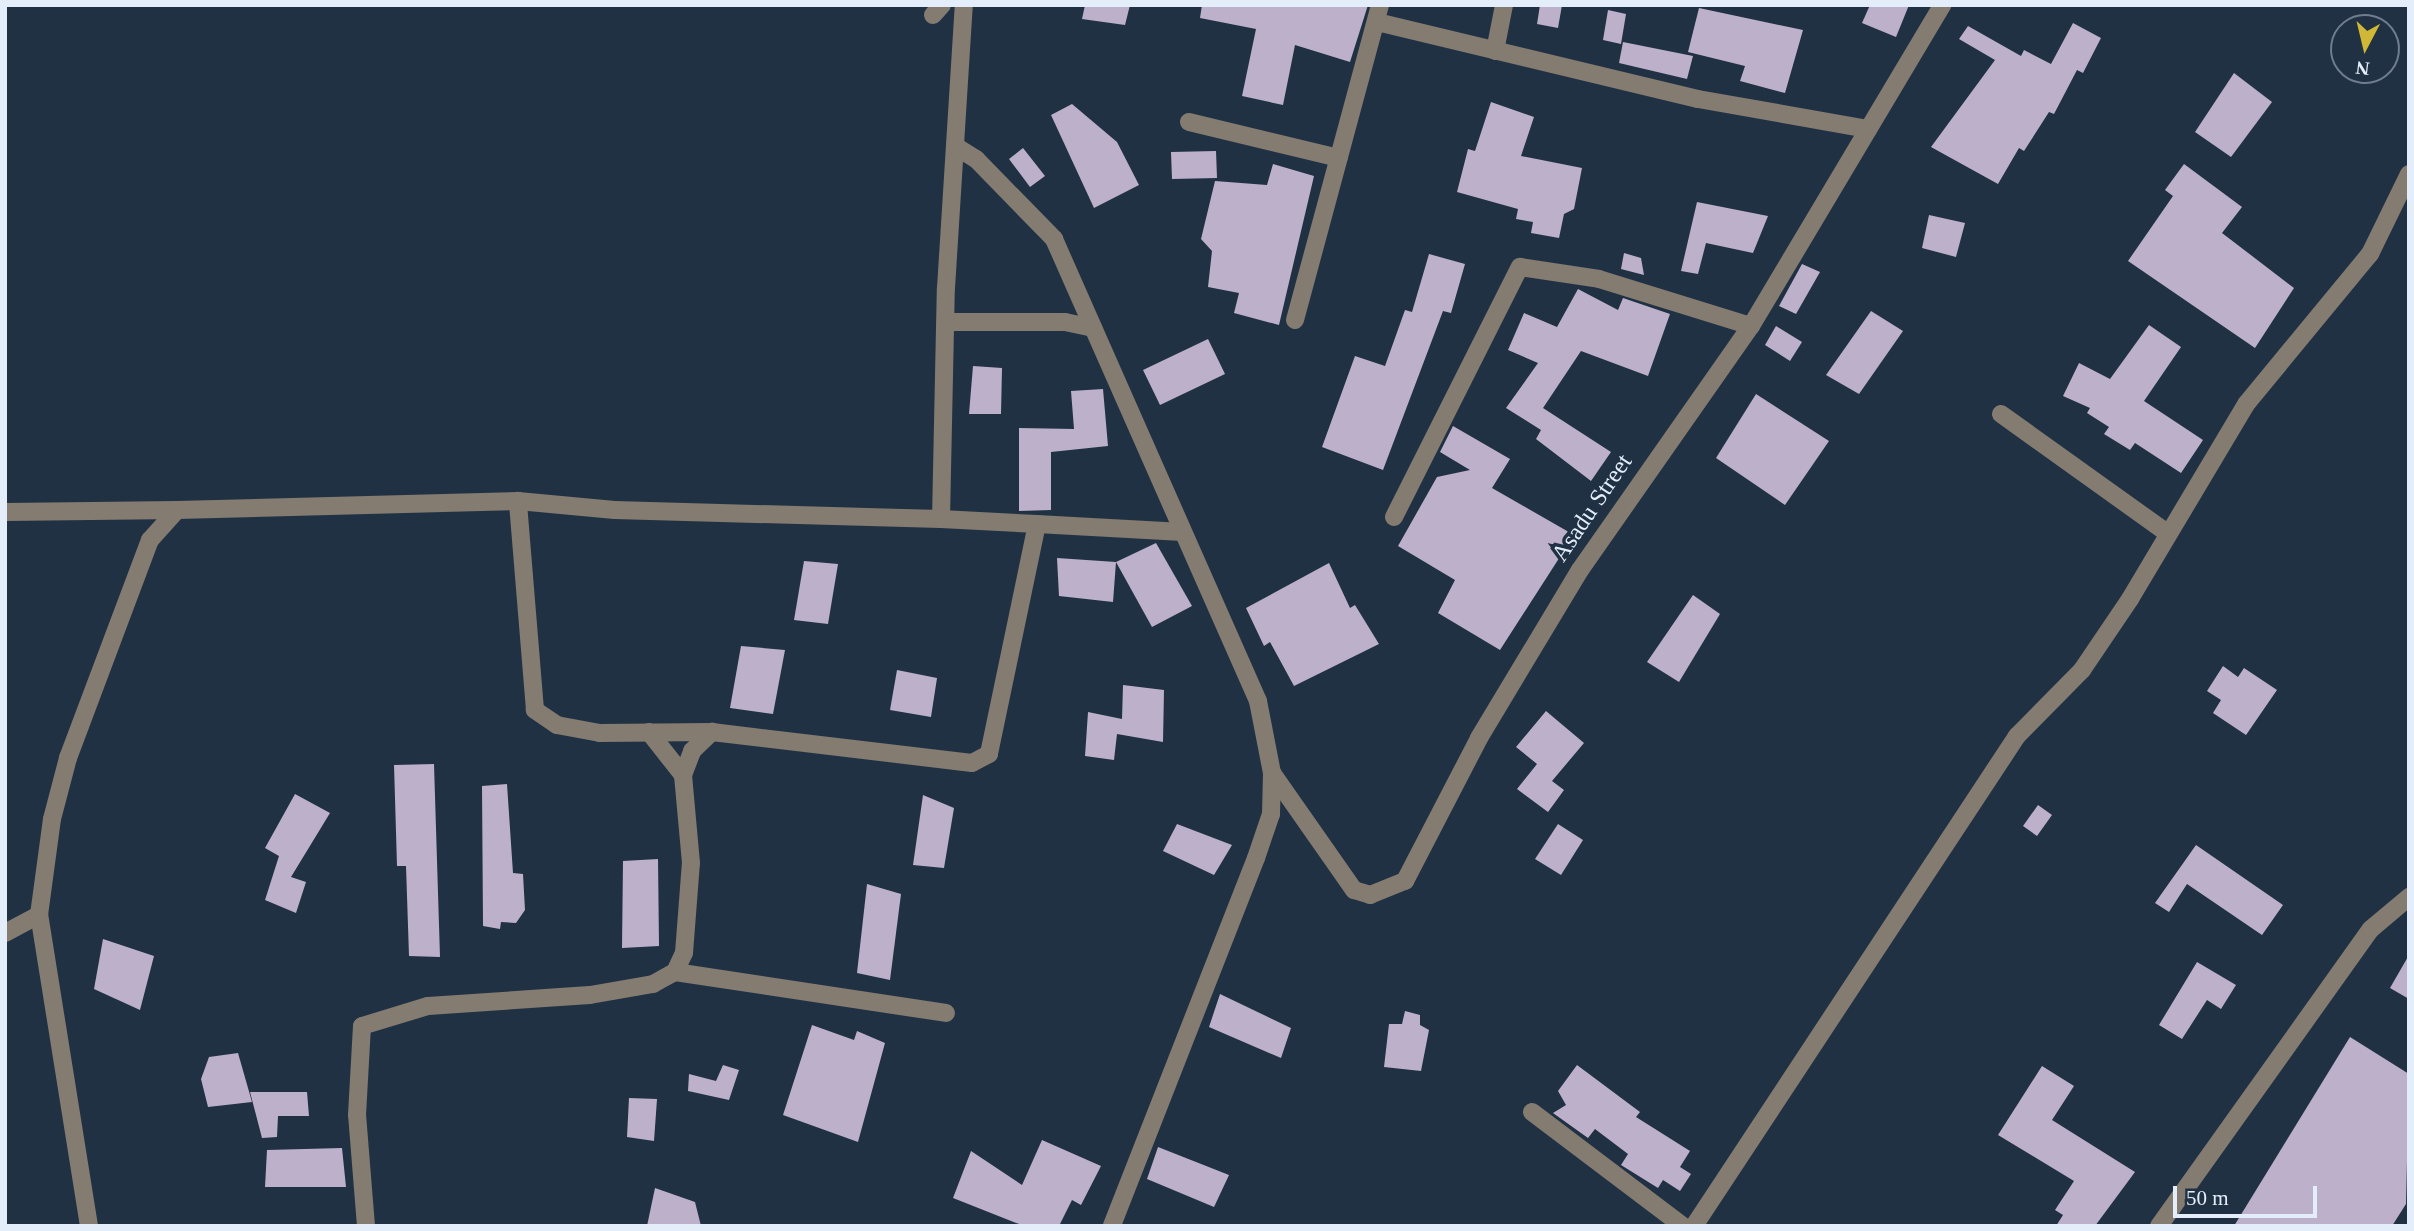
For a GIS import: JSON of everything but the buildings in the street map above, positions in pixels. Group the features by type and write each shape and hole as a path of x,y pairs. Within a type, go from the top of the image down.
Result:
{"street":[{"path":"941,519 955,146 964,5"},
{"path":"1495,51 1504,5"},
{"name":"Asadu Street","path":"1272,773 1354,890 1370,895 1405,881 1479,737 1573,580 1751,326 1942,5"},
{"path":"1295,320 1378,13 1495,51 1698,99 1868,129"},
{"path":"1189,122 1339,158"},
{"path":"955,146 1046,226 1142,428 1183,532 1258,701 1272,773 1271,814 1256,858 1112,1226"},
{"path":"1694,1226 2012,743 2082,670 2246,403 2370,254 2409,174"},
{"path":"1394,517 1520,267 1599,279 1751,326"},
{"path":"948,322 1065,322 1093,328"},
{"path":"2001,414 2166,532"},
{"path":"5,512 518,501 615,510 941,519 1183,532"},
{"path":"518,501 535,710 568,727 649,732 712,732 945,762 972,763 989,754 1037,524"},
{"path":"89,1226 39,915 52,819 90,689 150,540 177,510"},
{"path":"649,732 683,775"},
{"path":"366,1226 357,1115 362,1026 428,1006 590,995 653,984 675,972 684,953 691,863 683,775 692,751 712,732"},
{"path":"2159,1226 2371,929 2409,897"},
{"path":"5,933 39,915"},
{"path":"675,972 946,1013"},
{"path":"1532,1112 1683,1226"}]}
